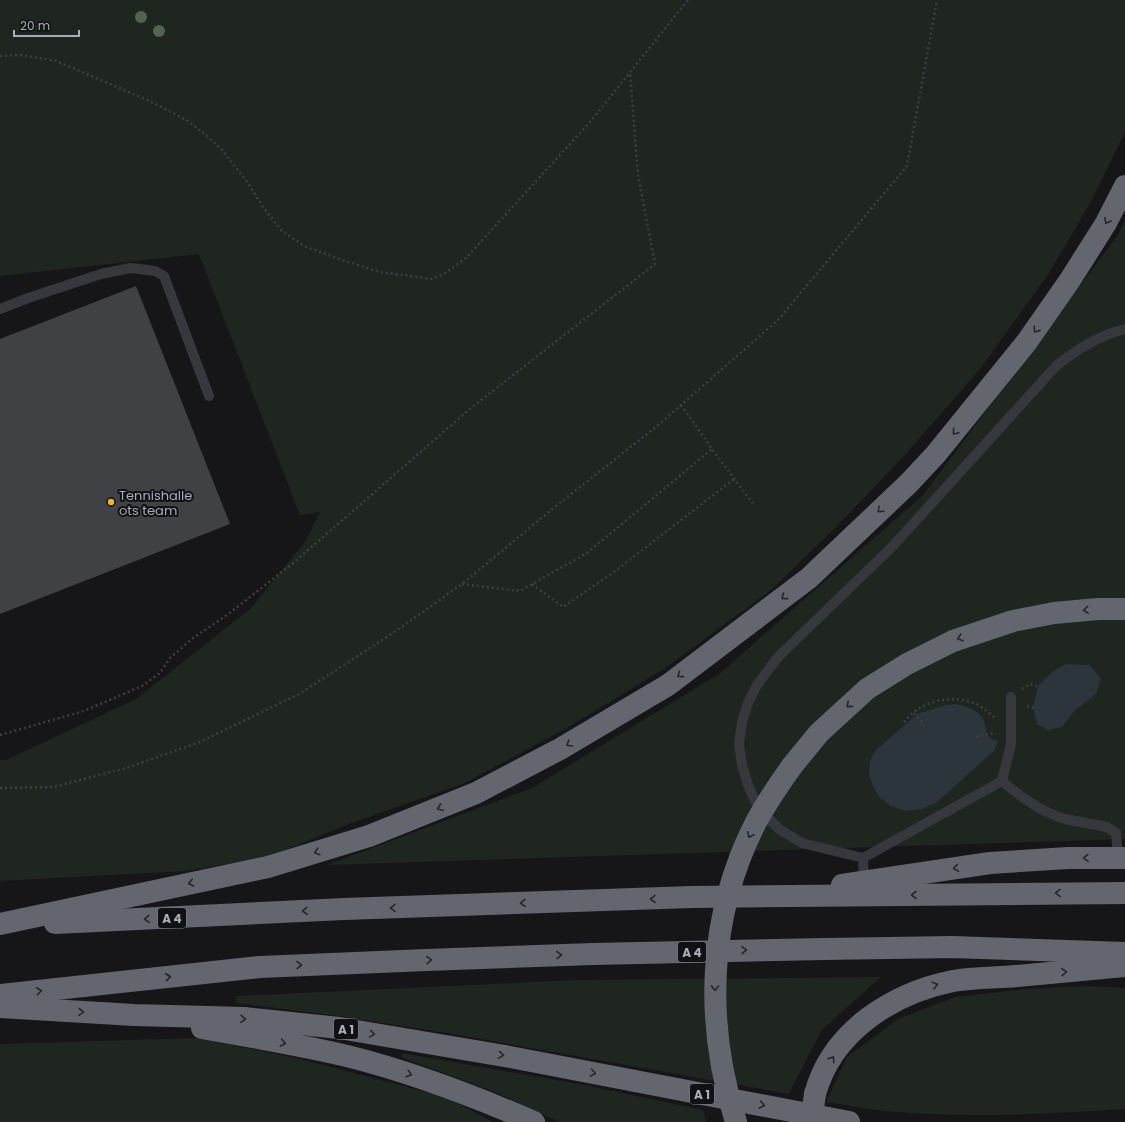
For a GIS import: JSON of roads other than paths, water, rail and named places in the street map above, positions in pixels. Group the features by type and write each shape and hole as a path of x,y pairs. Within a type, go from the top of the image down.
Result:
{"highway":[{"path":"0,925 268,867 369,836 476,793 560,749 668,684 808,578 908,483 936,454 1026,343 1074,273 1106,222 1125,186"},
{"path":"736,1122 726,1086 716,1029 715,990 719,939 734,878 748,841 766,805 792,766 819,734 867,689 907,664 953,641 1012,621 1054,613 1125,608"},
{"path":"755,897 990,863 1068,858 1122,858"},
{"name":"A 4","path":"0,925 344,909 684,898 1125,893"},
{"name":"A 4","path":"0,995 260,967 450,959 601,954 928,947 1125,953"},
{"path":"811,1122 815,1094 818,1085 826,1066 837,1050 850,1034 881,1009 917,991 955,981 1125,966"},
{"path":"0,1007 134,1015 317,1050 357,1059 444,1085 534,1122"},
{"name":"A 1","path":"134,1015 244,1018 339,1028 510,1056 849,1122"}],"lane":[{"path":"0,309 28,298 101,274 131,268 155,271 164,276 209,396"},
{"path":"1011,697 1011,744 1002,781 863,858 802,843 779,829 767,817 753,797 742,765 739,744 742,722 748,703 757,685 778,657 893,546 1047,376 1071,354 1087,344 1103,336 1125,329"},
{"path":"1002,781 1029,802 1051,813 1063,818 1107,827 1113,830 1116,833 1122,858"},
{"path":"863,858 864,881"}],"place":[{"name":"Tennishalle ots team","path":"111,502"}]}
